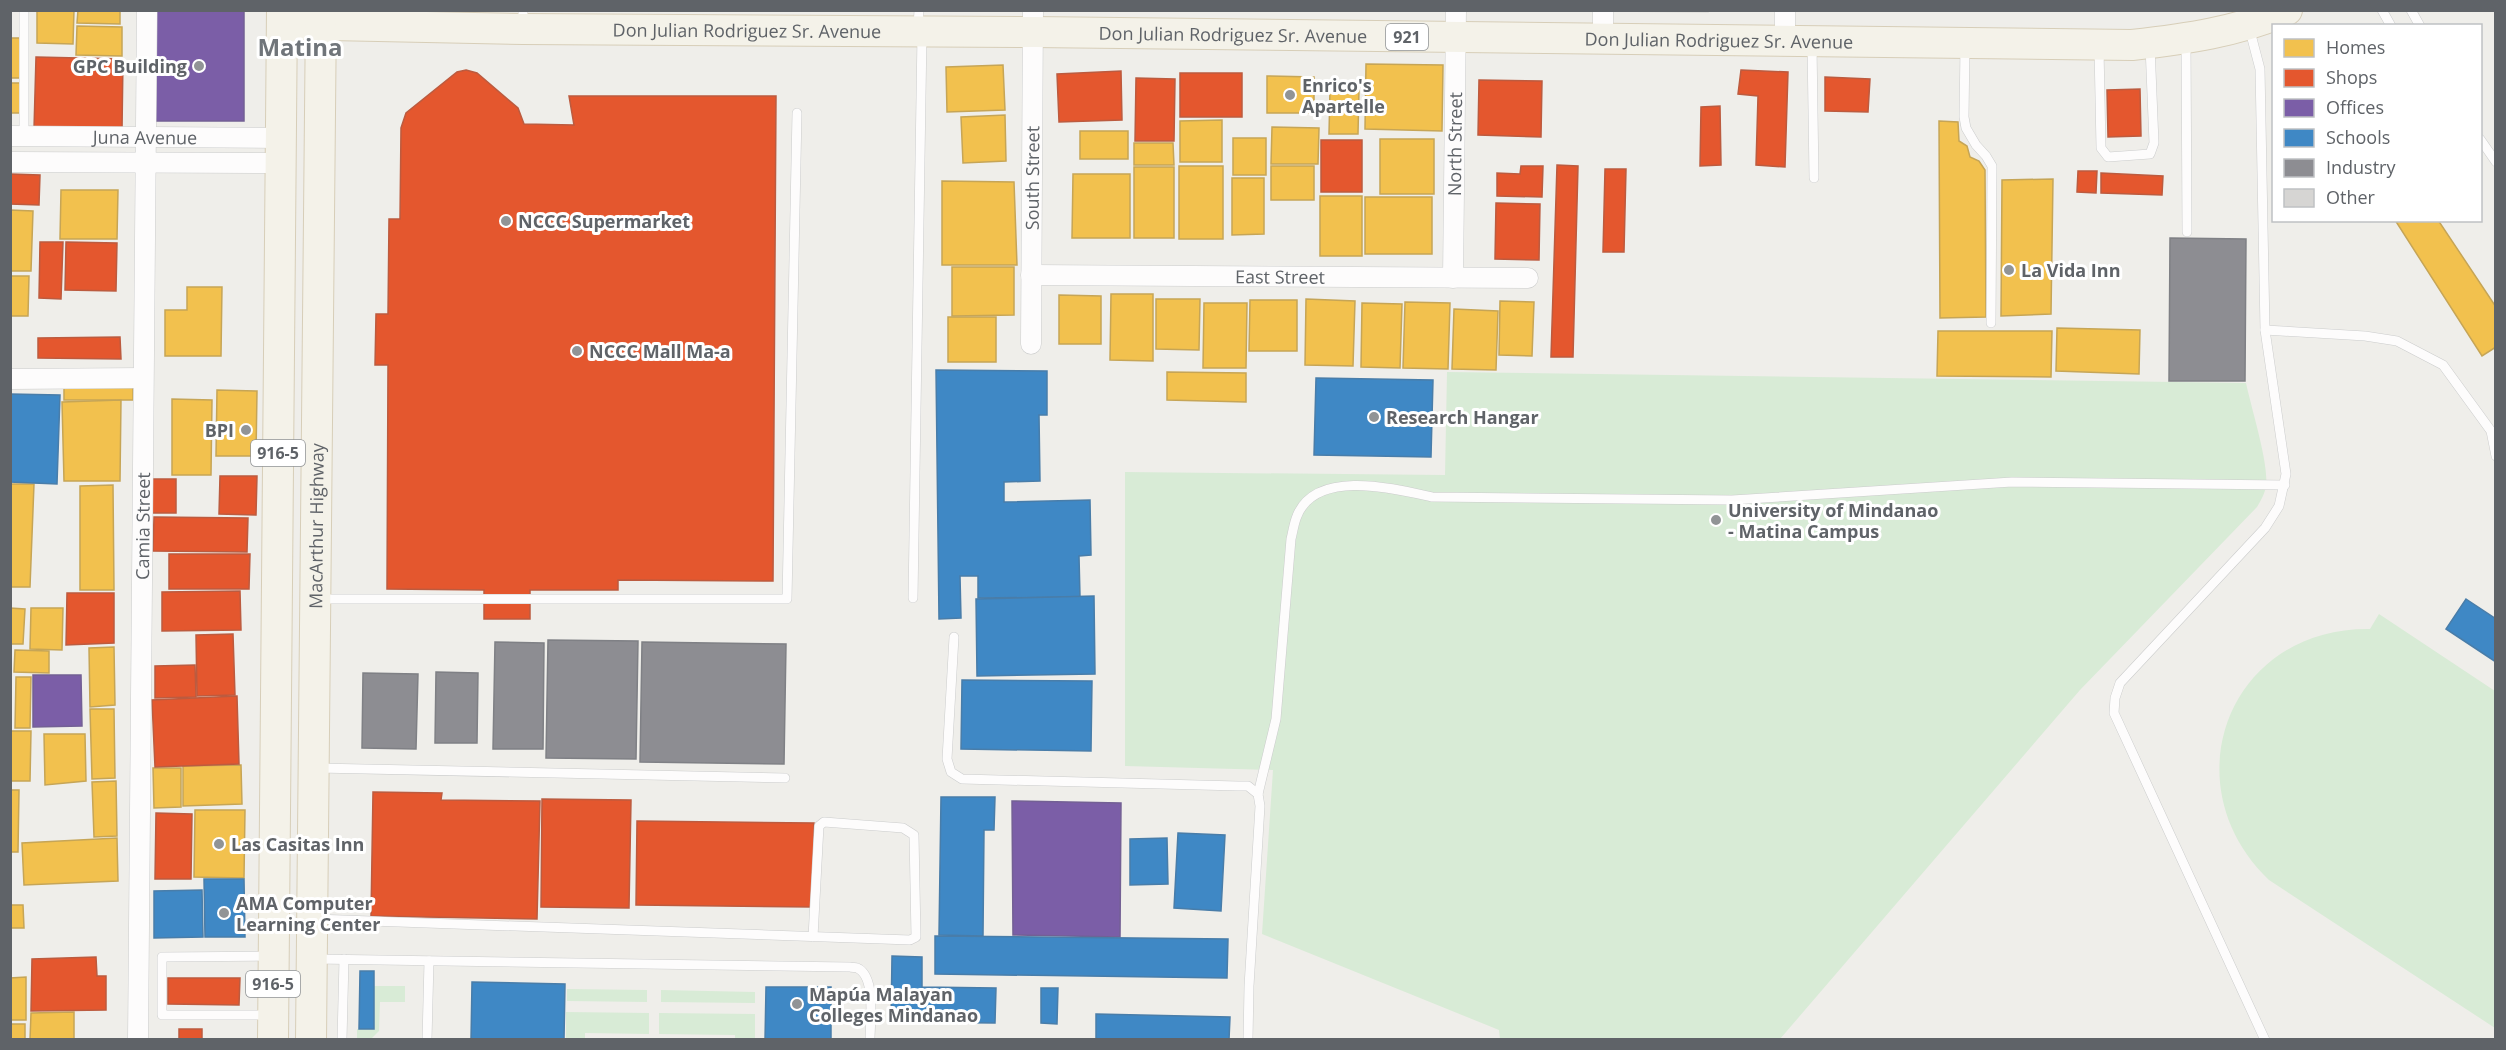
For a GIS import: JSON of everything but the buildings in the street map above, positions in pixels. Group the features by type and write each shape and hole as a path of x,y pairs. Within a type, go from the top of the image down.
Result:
{"main road":[{"name":"Don Julian Rodriguez Sr. Avenue","path":"282,17 418,26 523,20 920,25 1033,21 1603,25 1798,42 2098,45 2186,39 2248,25 2287,10"},
{"name":"916-5","path":"273,1027 282,17"},
{"name":"MacArthur Highway","path":"311,1040 321,18"},
{"path":"275,768 315,768"},
{"path":"274,942 313,924"}],"street":[{"name":"Camia Street","path":"138,1040 147,10"},
{"path":"1785,10 1798,42"},
{"name":"South Street","path":"1031,344 1033,21"},
{"name":"North Street","path":"1453,278 1456,24"},
{"name":"Juna Avenue","path":"17,136 146,137 281,150"},
{"name":"Juna Avenue","path":"10,162 145,163 281,150"},
{"name":"East Street","path":"1031,275 1528,278"},
{"path":"10,379 143,378"}],"lane":[{"path":"17,136 24,10"},
{"path":"2382,10 2390,24"},
{"path":"2411,10 2419,24"},
{"path":"913,598 920,25"},
{"path":"2248,25 2260,69 2265,330 2286,474 2285,484 2279,506 2254,542 2120,683 2115,698 2114,713 2265,1040"},
{"path":"385,38 418,26"},
{"path":"2186,39 2187,231"},
{"path":"1798,42 1814,178"},
{"path":"2098,45 2101,148 2108,157 2150,154 2154,143 2150,43"},
{"path":"1965,44 1964,117 1966,128 1992,166 1990,323"},
{"path":"316,599 787,599 797,112"},
{"path":"320,162 331,134"},
{"path":"2482,141 2496,162"},
{"path":"2265,330 2365,336 2397,341 2443,365 2491,431 2496,456"},
{"path":"1248,1040 1260,806 1258,794 1276,719 1291,539 1297,514 1311,497 1344,485 1386,486 1432,497 1732,500 2012,482 2285,484"},
{"path":"954,637 947,759 951,772 962,779 1248,786 1258,794"},
{"path":"315,768 785,778"},
{"path":"313,924 910,940 916,937 914,835 903,828 824,822 819,826 813,937"},
{"path":"273,1027 162,1015 162,957 274,942"},
{"path":"312,959 850,967 860,969 870,988 870,1040"},
{"path":"342,1040 344,959"},
{"path":"428,1040 429,960"}],"green space":[{"path":"1447,372 2246,383 2262,450 2266,485 2257,507 2080,690 1780,1039 1500,1039 1499,1030 1262,934 1273,770 1125,766 1125,472 1445,475"},
{"path":"2379,614 2495,691 2495,1028 2269,880 2239,842 2223,800 2220,758 2229,718 2250,682 2281,654 2321,635 2370,629"},
{"path":"374,986 405,986 405,1002 380,1002 379,1031 371,1039 357,1040 357,1029 374,1029"},
{"path":"567,989 647,990 647,1002 567,1001"},
{"path":"661,990 755,992 755,1003 661,1002"},
{"path":"566,1012 649,1013 649,1034 585,1033 585,1039 566,1039"},
{"path":"659,1013 755,1014 755,1039 735,1039 735,1035 659,1034"}],"place":[{"name":"GPC Building","path":"199,66"},
{"name":"Enrico's Apartelle","path":"1290,95"},
{"name":"NCCC Supermarket","path":"506,221"},
{"name":"La Vida Inn","path":"2009,270"},
{"name":"NCCC Mall Ma-a","path":"577,351"},
{"name":"Research Hangar","path":"1374,417"},
{"name":"BPI","path":"246,430"},
{"name":"University of Mindanao - Matina Campus","path":"1716,520"},
{"name":"Las Casitas Inn","path":"219,844"},
{"name":"AMA Computer Learning Center","path":"224,913"},
{"name":"Mapúa Malayan Colleges Mindanao","path":"797,1004"}],"district":[{"name":"Matina","path":"300,46"}]}
